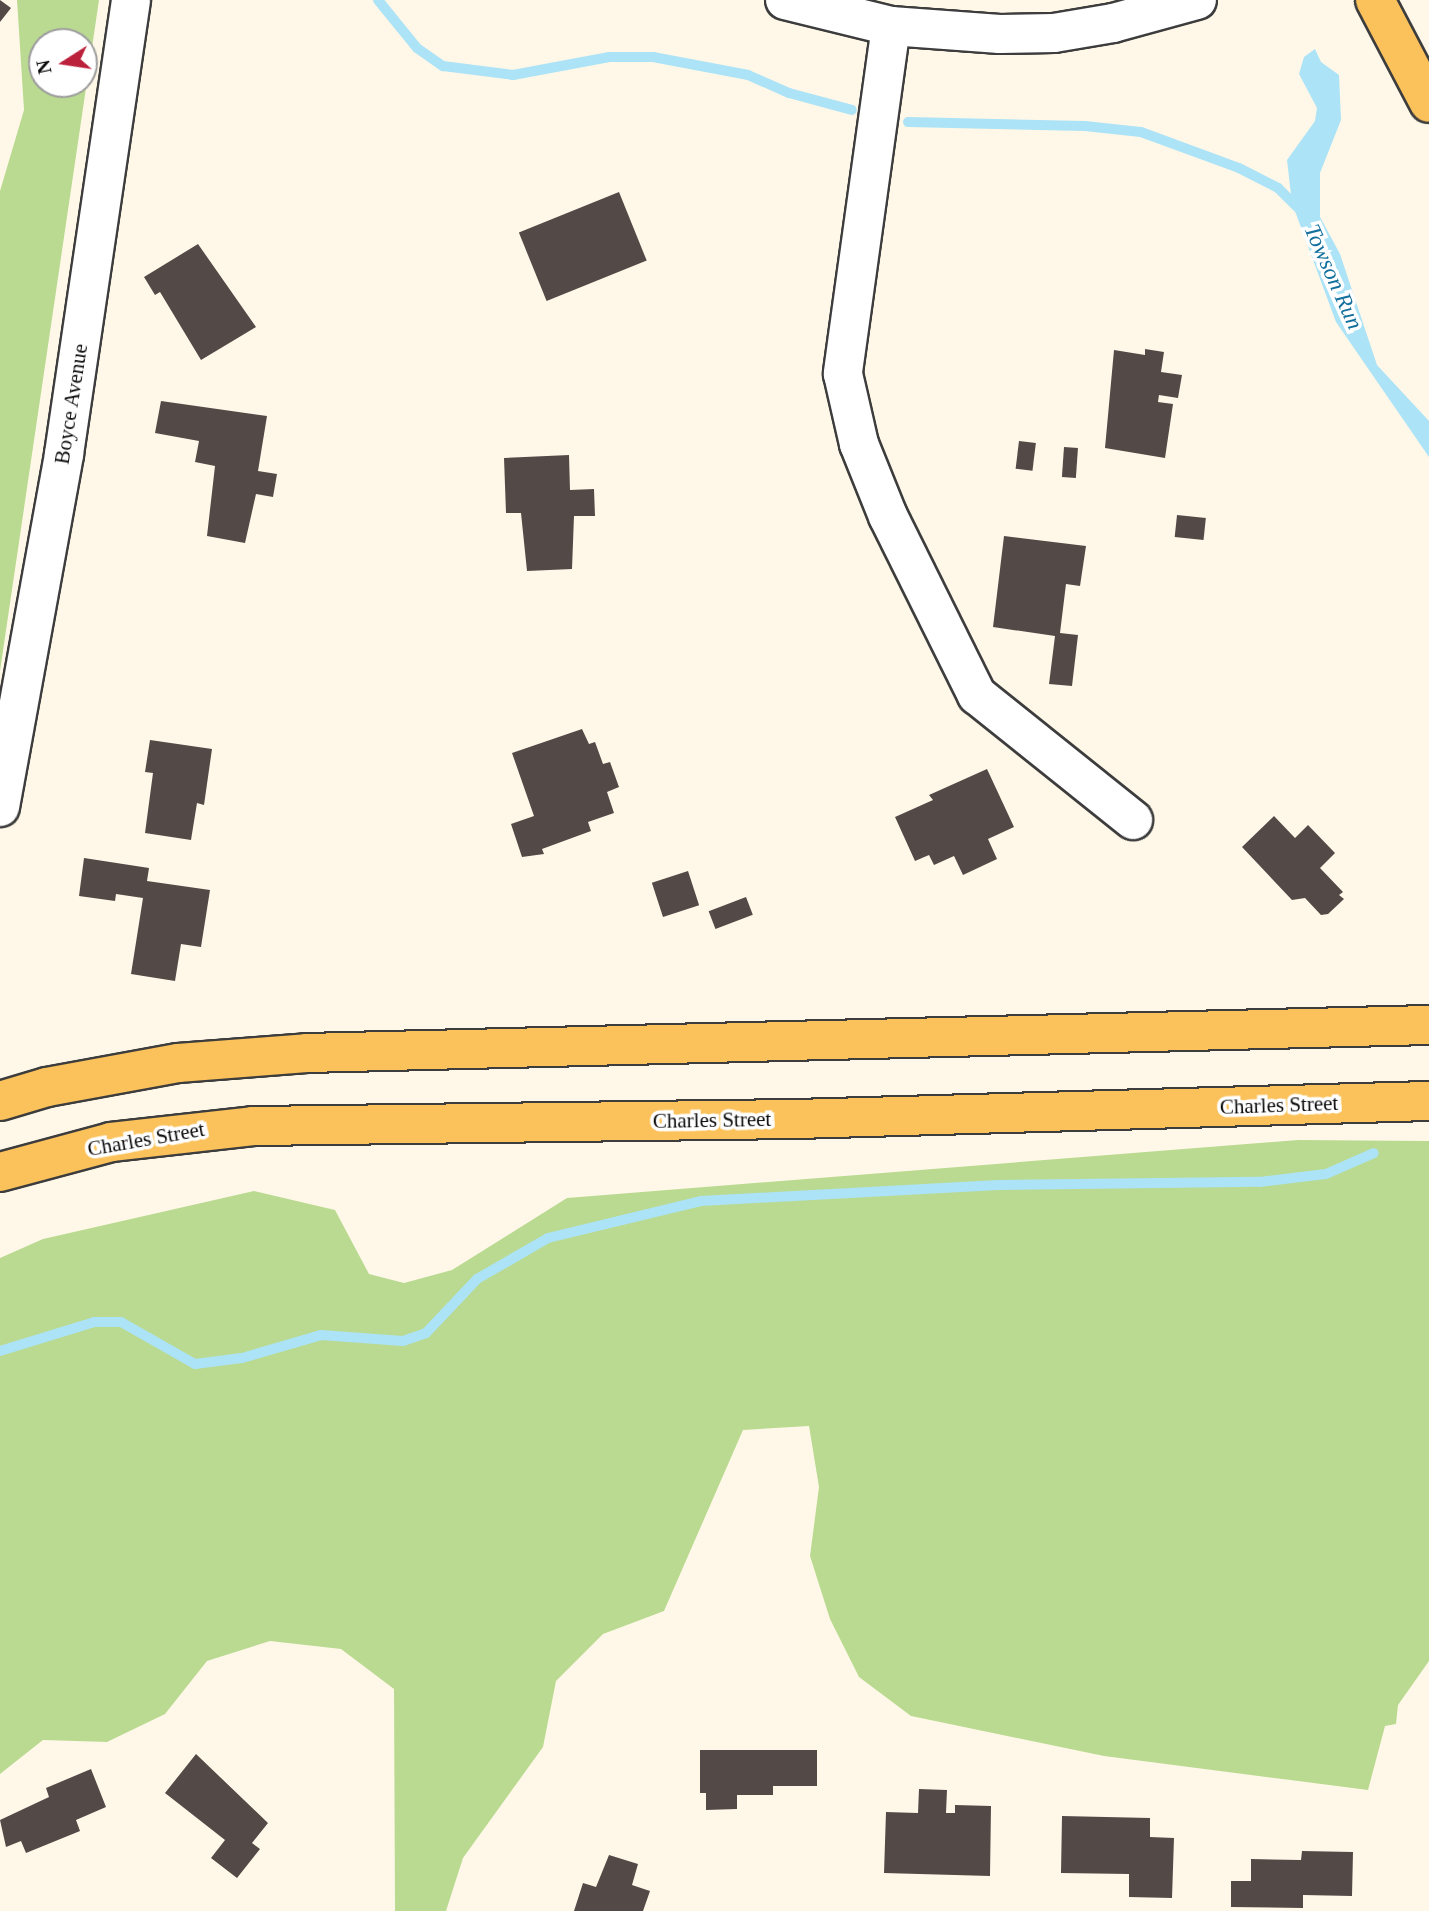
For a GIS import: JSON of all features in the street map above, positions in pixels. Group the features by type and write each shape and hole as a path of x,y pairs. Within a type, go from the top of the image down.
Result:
{"main road":[{"path":"1375,0 1429,103"},
{"path":"0,1101 47,1087 178,1063 307,1053 1429,1025"},
{"name":"Charles Street","path":"0,1172 111,1143 229,1127 796,1119 1429,1101"}],"street":[{"name":"Boyce Avenue","path":"0,807 64,454 131,0"},
{"path":"785,0 891,26 949,33 1054,33 1197,0"},
{"path":"891,26 843,374 859,444 888,516 977,695 1133,820"}],"green space":[{"path":"17,0 99,0 95,28 28,28 28,98 85,98 0,671 0,191 24,110"},
{"path":"1298,1140 1429,1141 1429,1661 1398,1705 1396,1724 1385,1726 1368,1790 1104,1756 911,1716 859,1677 830,1619 810,1556 819,1487 809,1426 743,1430 664,1611 603,1634 556,1681 543,1747 463,1858 446,1911 395,1911 394,1689 341,1649 270,1641 207,1661 165,1714 107,1742 43,1740 0,1774 0,1258 43,1239 254,1191 335,1210 369,1274 404,1283 452,1270 567,1198"}],"water":[{"name":"Towson Run","path":"1315,49 1321,62 1339,75 1341,120 1320,173 1320,217 1340,254 1377,365 1429,421 1429,457 1336,322 1292,203 1287,160 1315,121 1317,108 1299,74 1304,57"}],"building":[{"path":"0,0 11,8 0,22"},
{"path":"619,192 647,261 547,301 519,232"},
{"path":"198,244 256,327 201,360 160,292 155,295 144,277"},
{"path":"1145,349 1164,352 1161,372 1182,375 1178,398 1159,395 1158,402 1173,404 1165,458 1105,448 1114,350 1145,355"},
{"path":"161,401 267,416 258,471 277,474 273,497 256,494 245,543 207,536 215,466 195,462 199,441 155,433"},
{"path":"1019,441 1036,443 1032,471 1016,469"},
{"path":"1064,447 1078,448 1076,478 1062,477"},
{"path":"569,455 570,490 594,489 595,516 574,516 572,569 527,571 521,513 506,513 504,458"},
{"path":"1177,515 1206,518 1204,540 1175,537"},
{"path":"1004,536 1086,546 1080,586 1066,584 1060,633 1078,635 1072,686 1049,684 1055,636 993,627"},
{"path":"582,729 589,744 595,742 603,764 610,762 619,787 607,792 614,813 588,822 591,831 542,849 544,854 522,857 511,824 534,816 512,753"},
{"path":"150,740 212,749 204,805 197,803 191,840 145,833 153,773 145,772"},
{"path":"987,769 1014,827 988,839 997,859 963,875 954,856 934,865 929,855 915,861 895,817 933,800 929,795"},
{"path":"1274,816 1295,838 1308,825 1335,853 1320,868 1343,892 1339,895 1344,899 1328,914 1321,915 1305,898 1292,900 1242,847"},
{"path":"84,858 149,868 147,881 210,890 201,947 181,944 175,981 131,974 143,898 116,894 115,901 79,896"},
{"path":"688,871 699,905 663,917 652,883"},
{"path":"746,897 753,915 715,929 709,911"},
{"path":"700,1750 817,1750 817,1786 773,1786 773,1795 737,1795 737,1809 706,1810 706,1793 700,1793"},
{"path":"196,1754 268,1823 252,1843 260,1849 237,1878 211,1858 225,1840 165,1793"},
{"path":"91,1769 106,1807 76,1820 80,1831 26,1853 21,1841 6,1847 0,1820 49,1797 46,1788"},
{"path":"919,1789 947,1790 946,1813 955,1813 955,1805 991,1806 990,1876 884,1873 886,1812 918,1813"},
{"path":"1062,1816 1150,1818 1150,1837 1174,1838 1172,1898 1129,1897 1129,1874 1061,1873"},
{"path":"1302,1851 1353,1852 1352,1896 1303,1895 1303,1908 1231,1907 1231,1881 1251,1881 1251,1859 1301,1860"},
{"path":"609,1855 638,1864 632,1885 650,1891 643,1911 574,1911 583,1883 596,1887"}],"waterway":[{"path":"378,0 417,48 443,66 513,75 609,57 653,57 748,75 789,93 852,110"},
{"path":"908,122 1085,126 1141,132 1239,168 1278,188 1301,211"},
{"path":"0,1351 94,1322 121,1322 195,1364 242,1358 321,1335 403,1341 426,1333 477,1279 548,1238 701,1201 999,1185 1259,1182 1326,1174 1374,1153"}]}
